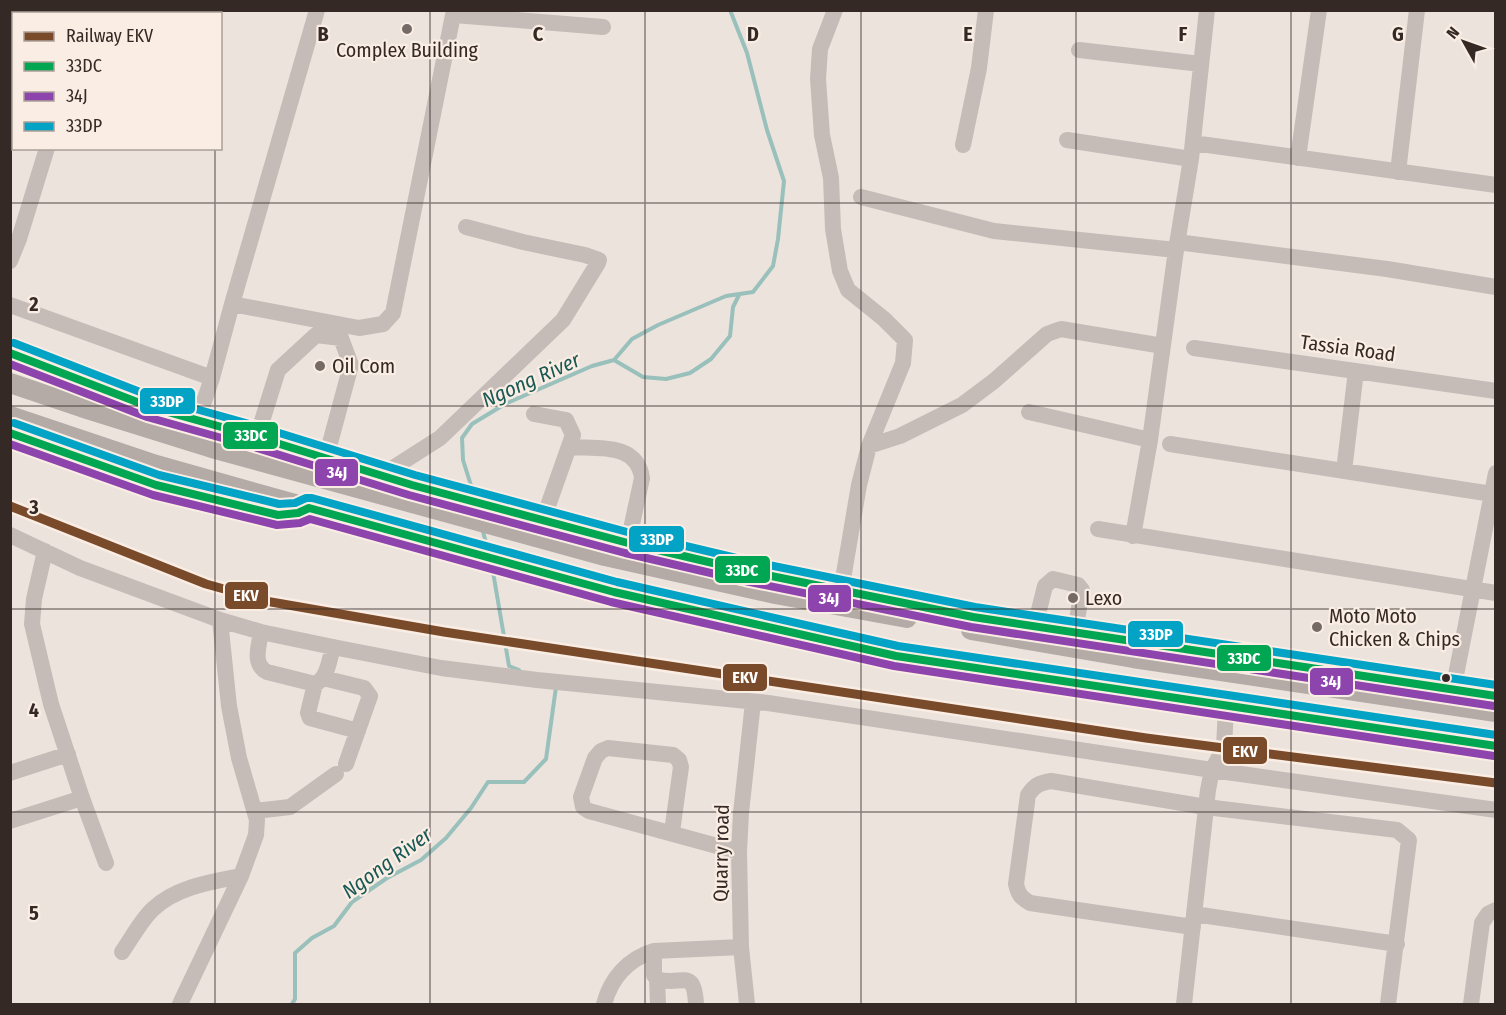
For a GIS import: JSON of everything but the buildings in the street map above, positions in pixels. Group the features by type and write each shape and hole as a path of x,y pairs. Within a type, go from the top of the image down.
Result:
{"main road":[{"path":"10,353 150,407 198,419 382,475 411,493"},
{"path":"10,383 212,448 411,493 515,522 605,556 659,569 775,594 1145,660 1496,712"},
{"path":"10,416 156,465 309,508 614,592 770,629 896,656 1496,746"},
{"path":"10,433 167,487 278,515 298,513 309,508"},
{"path":"515,522 543,520 634,544 841,591 973,617 1496,696"},
{"path":"634,544 659,569"},
{"path":"941,625 973,617"}],"street":[{"path":"198,419 212,378 231,304 316,10"},
{"path":"835,10 820,49 818,79 822,135 831,178 833,229 840,271 848,290 884,319 905,340 903,363 869,446 859,485 841,591"},
{"path":"963,145 980,68 986,10"},
{"path":"1133,536 1150,440 1192,151 1207,10"},
{"path":"1298,158 1319,10"},
{"path":"1398,172 1417,10"},
{"path":"231,304 359,328 384,324 393,313 454,13 603,27"},
{"path":"1079,50 1201,64"},
{"path":"1067,140 1298,158 1496,185"},
{"path":"10,261 46,150"},
{"path":"861,197 994,231 1177,246 1387,269 1496,287"},
{"path":"382,475 440,438 563,320 598,264 596,258 466,227"},
{"path":"10,305 212,378"},
{"path":"869,446 900,436 962,405 1054,330 1061,329 1163,346"},
{"path":"257,437 278,370 316,335 341,338 351,365 326,458"},
{"name":"Tassia Road","path":"1194,348 1496,391"},
{"path":"1344,471 1356,371"},
{"path":"1029,412 1150,440"},
{"path":"534,414 566,420 573,435 543,520"},
{"path":"1170,444 1492,495"},
{"path":"570,447 624,451 636,460 641,469 642,478 634,544"},
{"path":"1453,690 1496,473"},
{"path":"1098,529 1496,593"},
{"path":"10,535 80,568 220,621 261,632 441,668 753,702 1496,810"},
{"path":"45,551 34,599 32,624 51,704 106,863"},
{"path":"1035,626 1045,586 1053,579 1073,582 1082,590 1075,632"},
{"path":"180,1005 241,876 256,835 257,820 237,747 229,706 220,621"},
{"path":"255,811 290,807 341,769 370,696 364,688 260,669 257,662 261,632"},
{"path":"333,647 308,712 310,718 358,731"},
{"name":"Quarry road","path":"747,1005 741,947 739,852 753,702"},
{"path":"1184,1005 1206,807 1212,770 1224,748 1226,707"},
{"path":"672,832 681,767 679,760 673,755 608,748 600,751 580,796 583,807 589,812 672,832 739,852"},
{"path":"10,773 68,754"},
{"path":"1388,1005 1397,944 1409,840 1397,830 1206,807 1051,781 1038,783 1028,795 1016,884 1018,893 1030,903 1397,944"},
{"path":"10,821 82,798"},
{"path":"122,952 151,910 167,897 204,883 241,876"},
{"path":"1471,1005 1482,923 1488,914 1496,910"},
{"path":"604,1005 607,992 618,974 635,959 654,951 741,947"},
{"path":"654,951 658,1005"},
{"path":"657,980 687,981 693,984 696,1005"}],"waterway":[{"name":"Ngong River","path":"474,495 463,460 462,438 472,424 505,404 592,366 614,360 632,339 658,325 726,296 753,292 773,266 784,181 767,130 747,53 730,10"},
{"path":"614,360 643,377 666,379 690,373 711,359 730,336 733,307 739,295"},
{"name":"Ngong River","path":"482,528 488,550"},
{"name":"Ngong River","path":"492,566 509,666 519,670"},
{"name":"Ngong River","path":"292,1004 295,999 295,953 312,938 334,926 352,902 387,878 421,860 446,838 471,808 488,782 524,782 546,759 556,687"}],"rail line":[{"name":"EKV","path":"10,506 206,584 271,602 444,632 1146,738 1496,783"}],"transit line":[{"name":"33DP","path":"14,343 153,397 415,475 631,533 749,561 975,607 1496,685"},
{"name":"33DC","path":"10,353 150,407 412,485 628,543 747,571 973,617 1496,696"},
{"name":"34J","path":"10,364 147,417 409,495 625,553 745,581 971,627 1494,706"},
{"name":"33DP","path":"14,423 159,475 279,504 295,503 312,498 617,582 898,646 1496,735"},
{"name":"33DC","path":"10,433 156,485 278,515 298,513 309,508 614,592 896,656 1496,746"},
{"name":"34J","path":"10,444 153,495 277,525 300,523 310,519 611,602 894,666 1494,756"}],"place":[{"name":"Complex Building","path":"407,29"},
{"name":"Oil Com","path":"320,366"},
{"name":"Lexo","path":"1073,598"},
{"name":"Moto Moto Chicken & Chips","path":"1317,627"}]}
